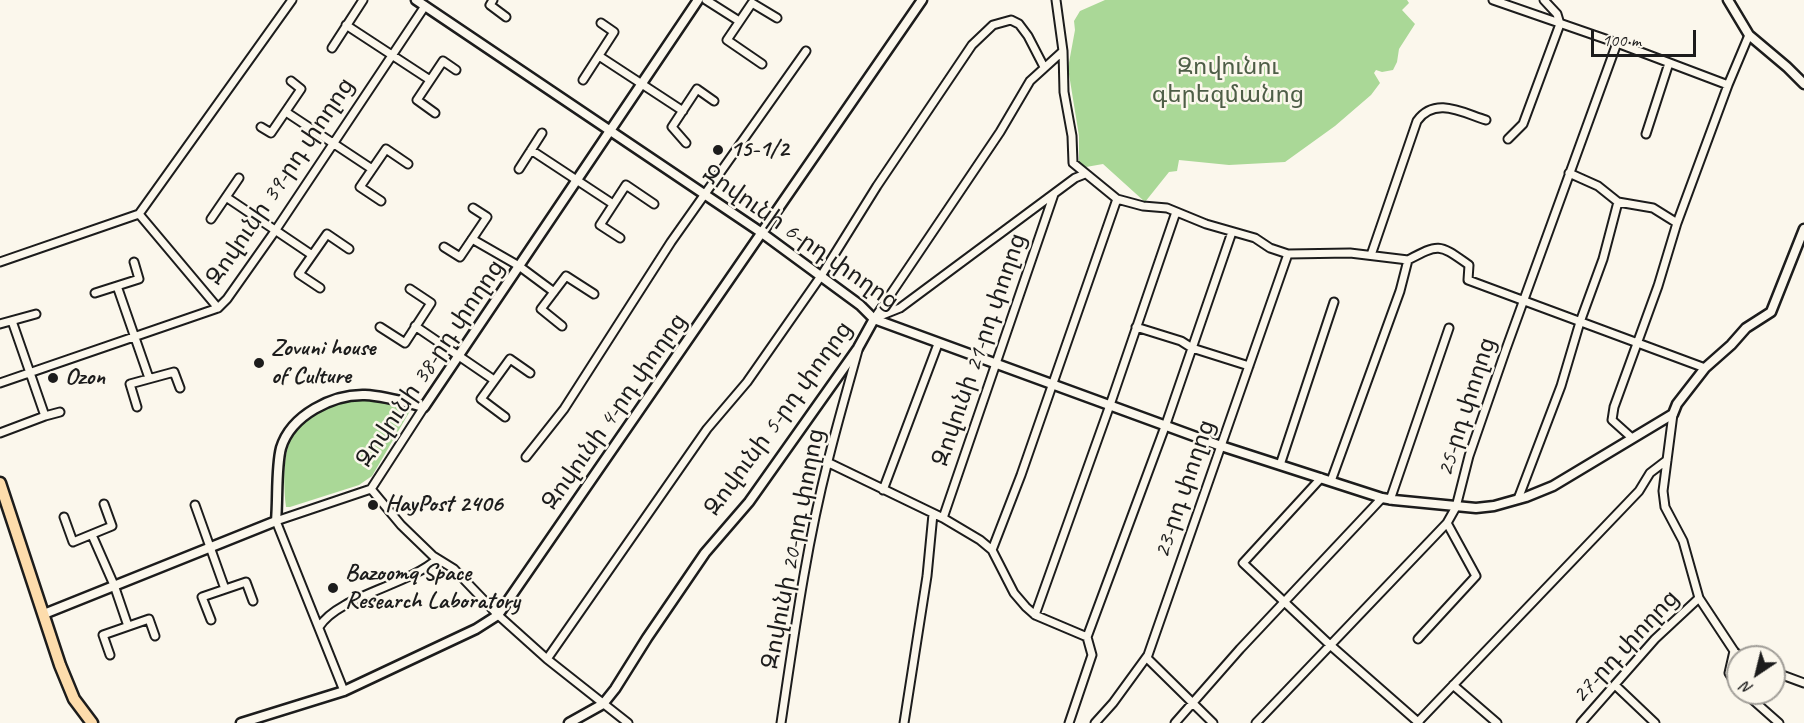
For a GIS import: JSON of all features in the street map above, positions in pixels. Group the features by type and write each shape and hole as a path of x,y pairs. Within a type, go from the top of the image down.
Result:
{"main road":[{"path":"0,483 60,665 74,699 92,723"}],"street":[{"path":"0,262 139,214 292,0"},
{"path":"332,48 363,0"},
{"name":"Զովունի 6-րդ փողոց","path":"416,0 427,3 610,133 762,233 860,305 874,319 1221,446 1386,499 1476,508 1494,506 1553,486 1673,414"},
{"path":"493,0 490,5 506,17"},
{"name":"Զովունի 38-րդ փողոց","path":"44,614 276,521 371,489 698,0"},
{"path":"706,0 739,21"},
{"name":"Զովունի 4-րդ փողոց","path":"241,723 344,691 476,629 498,615 922,0"},
{"path":"1056,0 1063,51 1064,92 1072,136 1073,163 1117,199 1143,206 1167,208 1255,238 1270,248 1288,254 1334,252 1408,260 1432,248 1443,247 1469,265 1468,280 1705,368"},
{"path":"1493,0 1728,85"},
{"path":"1508,139 1522,124 1560,24 1557,14 1544,0"},
{"path":"1728,0 1749,34 1804,84"},
{"name":"Զովունի 39-րդ փողոց","path":"0,383 218,308 227,299 275,231 427,3"},
{"path":"762,64 727,40 752,3 777,18"},
{"path":"547,659 708,429 747,382 821,276 877,186 972,45 988,28 1011,20 1019,24 1028,36 1044,67"},
{"path":"583,80 614,32 601,23"},
{"path":"346,26 430,80"},
{"path":"1632,438 1612,420 1614,407 1658,286 1677,223 1749,34"},
{"name":"25-րդ փողոց","path":"1256,723 1447,523 1456,507 1474,439 1617,43"},
{"path":"526,457 564,409 658,261 806,51"},
{"name":"Զովունի 5-րդ փողոց","path":"569,723 603,704 615,689 705,553 749,502 858,348 874,319 1000,132 1030,81 1063,51"},
{"path":"599,56 683,111"},
{"path":"435,113 417,100 443,61 456,70"},
{"path":"1646,134 1669,63"},
{"path":"261,127 271,134 301,89 291,81"},
{"path":"686,142 672,128 697,89 714,101"},
{"path":"1371,255 1418,120 1423,113 1434,108 1449,108 1486,120"},
{"path":"286,112 372,169"},
{"path":"519,169 542,134"},
{"path":"381,201 360,187 386,149 408,164"},
{"path":"531,150 613,204"},
{"path":"1569,173 1598,186 1618,202 1653,208 1677,223"},
{"path":"874,319 900,308 1076,178 1085,174"},
{"path":"211,219 238,178"},
{"path":"620,238 600,225 626,185 654,204"},
{"name":"Զովունի 21-րդ փողոց","path":"943,518 1054,194"},
{"path":"226,197 312,255"},
{"path":"992,550 1053,385 1117,199"},
{"path":"1518,499 1561,386 1580,321 1603,259 1618,202"},
{"path":"444,247 460,257 487,217 473,208"},
{"path":"1035,615 1176,212"},
{"path":"139,214 218,308"},
{"path":"1730,645 1699,598 1683,540 1665,507 1663,491 1673,414 1677,404 1705,368 1746,328 1771,312 1804,229"},
{"path":"1068,723 1092,655 1087,637 1166,424 1232,232"},
{"path":"320,288 299,274 327,234 349,249"},
{"path":"472,239 519,266 554,292"},
{"name":"23-րդ փողոց","path":"1095,723 1113,704 1147,658 1288,254"},
{"path":"1330,481 1400,291 1408,260"},
{"path":"95,293 139,279 134,262"},
{"path":"562,326 541,309 566,276 594,294"},
{"path":"117,286 149,378"},
{"path":"380,327 405,343 431,303 410,289"},
{"path":"1280,465 1334,302"},
{"path":"0,324 36,315"},
{"path":"12,321 45,416"},
{"path":"415,326 494,380"},
{"path":"1136,327 1249,366"},
{"path":"1175,723 1284,603 1386,499 1449,328"},
{"path":"883,490 938,344"},
{"name":"Զովունի 20-րդ փողոց","path":"781,723 799,606 827,462 858,348"},
{"path":"505,417 481,399 510,358 530,373"},
{"path":"137,406 130,384 174,372 180,388"},
{"path":"344,691 276,521 281,448 288,432 300,418 333,400 364,395 424,407"},
{"path":"0,433 60,412"},
{"path":"1321,478 1243,563 1329,645 1418,723 1639,491 1650,473 1667,460"},
{"path":"827,462 943,518 980,540 992,550 1014,593 1035,615 1087,637"},
{"path":"371,489 400,525 437,559 454,569 498,615 547,659 628,723"},
{"path":"64,517 73,542 112,526 104,504"},
{"path":"195,505 225,589"},
{"path":"904,723 927,576 933,514"},
{"path":"1418,639 1476,576 1447,523"},
{"path":"92,535 114,585 128,626"},
{"path":"319,627 339,609 430,566 437,559"},
{"path":"211,620 202,597 246,582 253,601"},
{"name":"27-րդ փողոց","path":"1581,723 1655,639 1699,598"},
{"path":"110,654 103,635 149,619 155,636"},
{"path":"1147,658 1213,723"},
{"path":"1786,676 1804,683"},
{"path":"1453,685 1497,723"},
{"path":"1615,685 1655,723"},
{"path":"1758,705 1779,723"}],"green space":[{"name":"Զովունու գերեզմանոց","path":"1105,0 1407,0 1409,3 1402,10 1415,24 1399,49 1393,70 1382,72 1376,70 1374,73 1380,83 1371,95 1335,126 1285,162 1229,165 1179,160 1177,171 1169,172 1145,202 1103,164 1086,167 1079,162 1079,136 1068,68 1075,30 1074,21 1080,11"},
{"path":"371,398 389,402 410,411 372,476 359,485 286,507 284,482 286,461 290,443 297,428 308,417 324,408"}],"place":[{"name":"15-1/2","path":"718,150"},
{"name":"Zovuni house of Culture","path":"259,363"},
{"name":"Ozon","path":"53,378"},
{"name":"HayPost 2406","path":"373,505"},
{"name":"Bazoomq Space Research Laboratory","path":"333,588"}]}
